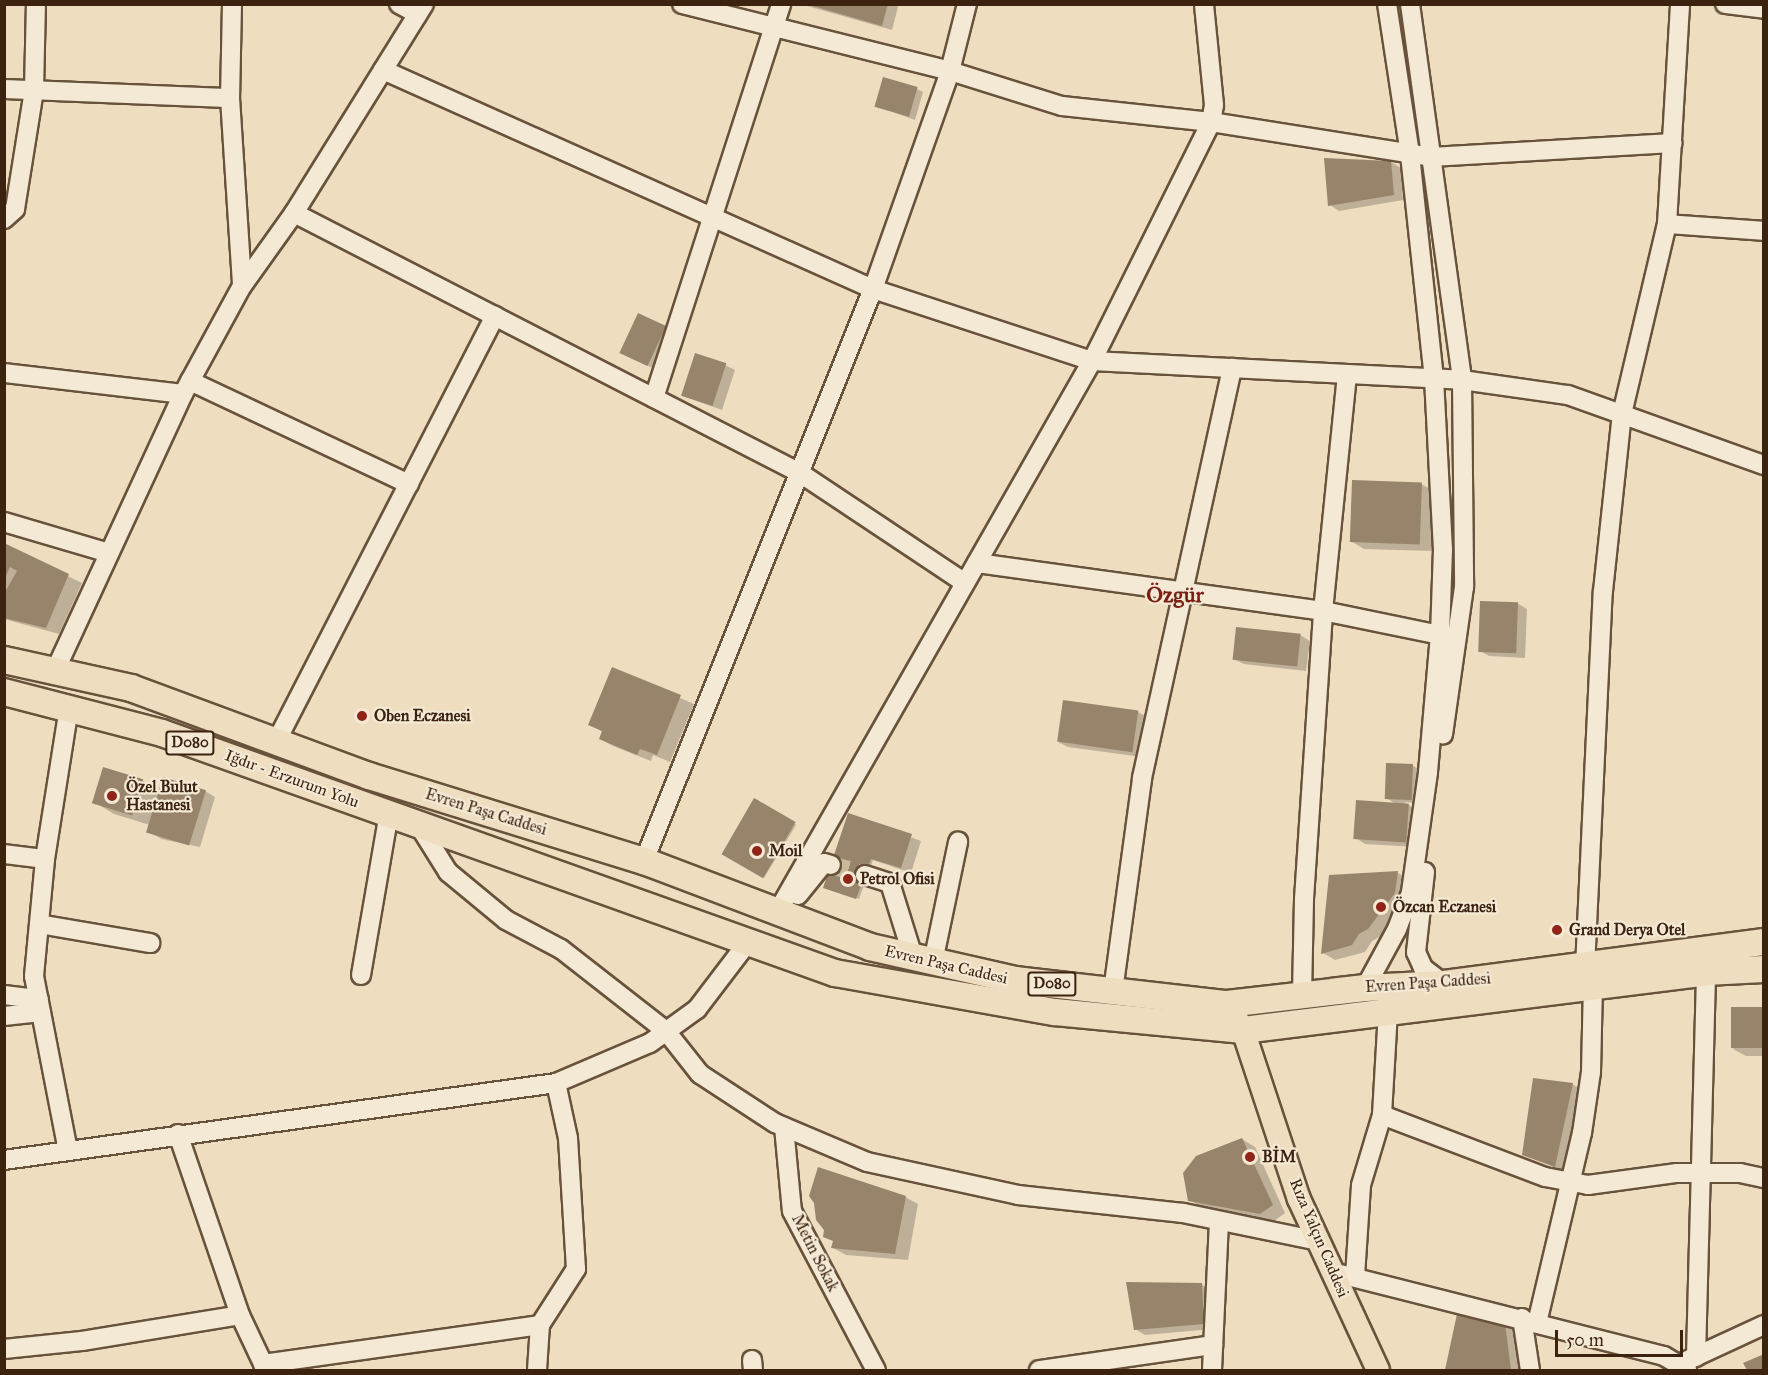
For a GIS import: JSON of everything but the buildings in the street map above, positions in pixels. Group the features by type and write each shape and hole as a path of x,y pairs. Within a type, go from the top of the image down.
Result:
{"highway":[{"name":"Iğdır - Erzurum Yolu","path":"4,660 130,688 369,776"},
{"name":"Iğdır - Erzurum Yolu","path":"4,692 69,707 162,733 380,810"},
{"name":"Evren Paşa Caddesi","path":"369,776 644,861 870,947 1015,980 1227,1004 1365,988 1764,969"},
{"name":"Evren Paşa Caddesi","path":"380,810 835,973 1055,1012 1243,1030 1388,1012 1589,977 1764,942"}],"main road":[{"name":"Rıza Yalçın Caddesi","path":"1227,1004 1243,1030 1299,1199 1377,1371"}],"street":[{"path":"4,219 15,209 34,90 36,4"},
{"path":"232,4 230,98 242,286"},
{"path":"55,671 186,387 242,286 294,213 421,9 399,4"},
{"path":"682,4 950,71 1062,106 1211,122 1431,157 1673,143"},
{"path":"654,398 775,29 781,4"},
{"path":"644,861 873,289 950,71 967,4"},
{"path":"781,912 1092,361 1211,122 1215,105 1204,4"},
{"path":"1365,988 1397,929 1410,892 1428,772 1440,635 1443,550 1434,379 1410,154 1388,4"},
{"path":"1410,4 1462,380 1464,587 1416,952 1423,968 1443,984"},
{"path":"1530,1371 1529,1321 1573,1182 1591,1072 1589,977 1603,591 1622,414 1667,224 1680,4"},
{"path":"1725,4 1764,9"},
{"path":"383,70 713,220 873,289 1092,361 1462,380 1568,395 1764,465"},
{"path":"4,89 230,98"},
{"path":"294,213 800,473 965,583"},
{"path":"1667,224 1764,231"},
{"path":"276,742 495,316"},
{"path":"1113,991 1142,778 1232,368"},
{"path":"4,373 186,387 409,484"},
{"path":"1302,995 1304,900 1323,611 1347,374"},
{"path":"4,522 109,554"},
{"path":"977,563 1323,611 1440,635"},
{"path":"68,1151 34,976 45,859 69,707"},
{"path":"361,975 380,810"},
{"path":"418,824 448,872 506,920 561,948 666,1031 700,1074 784,1127 867,1162 1018,1195 1183,1213 1219,1223 1318,1241"},
{"path":"923,959 958,842"},
{"path":"4,854 45,859"},
{"path":"781,912 824,862 831,865"},
{"path":"865,875 890,883 923,959"},
{"path":"39,924 150,943"},
{"path":"4,1160 556,1083 650,1043 697,1009 748,942"},
{"path":"1688,1364 1703,1173 1706,972"},
{"path":"4,995 40,1005"},
{"path":"4,1016 40,1005"},
{"path":"1355,1276 1361,1185 1382,1114 1388,1012"},
{"path":"537,1371 540,1325 576,1269 568,1138 556,1083"},
{"path":"1382,1114 1545,1177 1588,1185 1703,1173 1740,1173 1764,1178"},
{"name":"Metin Sokak","path":"784,1127 792,1211 876,1371"},
{"path":"178,1134 240,1315 265,1367 540,1325"},
{"path":"1212,1371 1219,1223"},
{"path":"1332,1272 1355,1276 1688,1364 1764,1325"},
{"path":"4,1349 82,1341 240,1315"},
{"path":"1040,1371 1213,1345"}],"tunnel":[{"path":"831,865 865,875"}],"place":[{"name":"Oben Eczanesi","path":"362,716"},
{"name":"Özel Bulut Hastanesi","path":"112,796"},
{"name":"Moil","path":"757,851"},
{"name":"Petrol Ofisi","path":"848,879"},
{"name":"Özcan Eczanesi","path":"1381,907"},
{"name":"Grand Derya Otel","path":"1557,930"},
{"name":"BİM","path":"1250,1157"}],"district":[{"name":"Özgür","path":"1175,595"}]}
